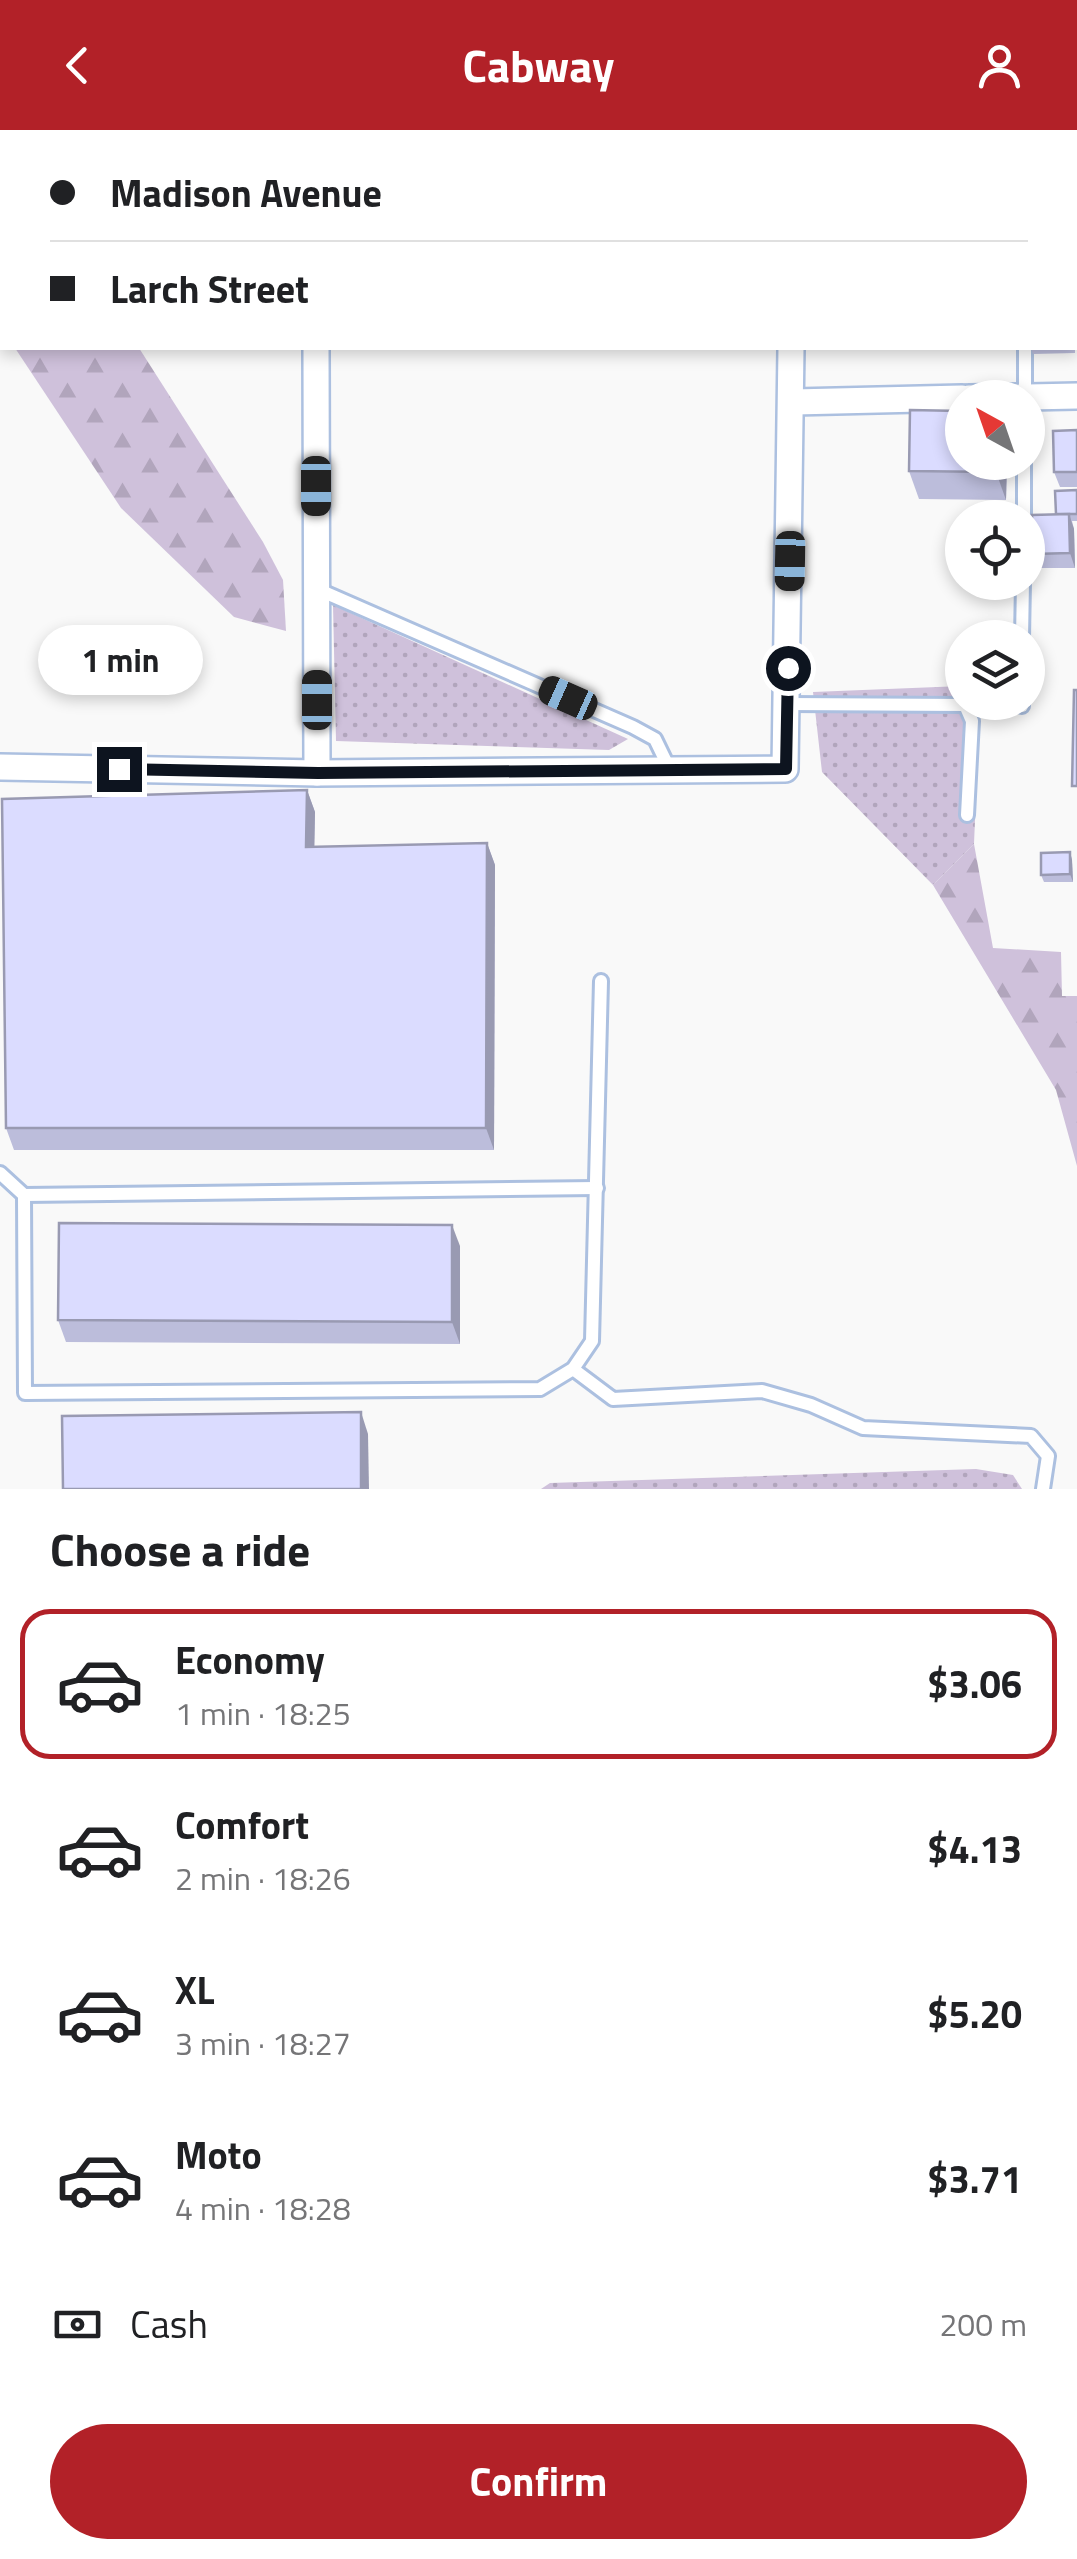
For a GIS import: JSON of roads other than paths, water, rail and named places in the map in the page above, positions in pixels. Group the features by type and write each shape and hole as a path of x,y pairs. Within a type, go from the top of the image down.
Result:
{"street":[{"path":"316,350 318,773"},
{"path":"0,767 318,773 786,769 794,402 791,350"},
{"path":"1045,397 1077,396"},
{"path":"794,402 945,398"}],"lane":[{"path":"1025,350 1025,380"},
{"path":"317,590 633,727 655,739 670,770"},
{"path":"787,704 965,705 972,720 967,816"},
{"path":"24,1196 25,1394 540,1389 573,1369 592,1341 601,981"},
{"path":"0,1173 24,1196 597,1188"},
{"path":"573,1369 613,1399 762,1392 811,1405 862,1428 1031,1436 1048,1456 1043,1489"}]}
